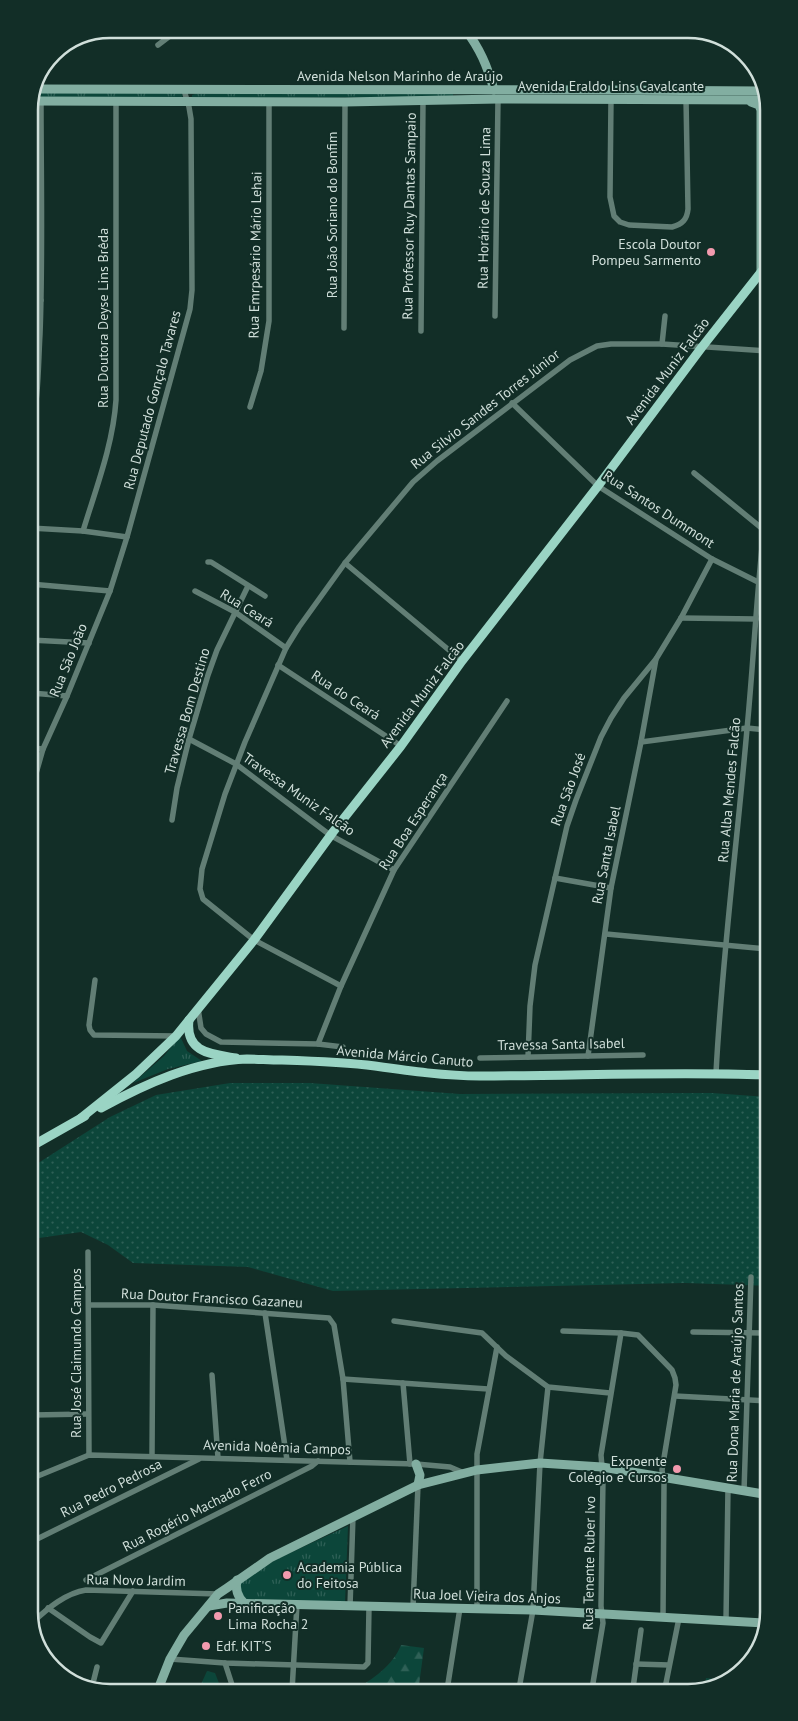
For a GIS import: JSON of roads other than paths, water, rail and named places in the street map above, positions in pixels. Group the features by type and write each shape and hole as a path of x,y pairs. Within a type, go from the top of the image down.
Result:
{"main road":[{"path":"471,38 482,56 494,90"},
{"name":"Avenida Nelson Marinho de Araújo","path":"40,90 494,90 686,95 758,91"},
{"path":"454,90 454,100"},
{"name":"Avenida Eraldo Lins Cavalcante","path":"188,101 611,100 686,95 759,100"},
{"path":"41,101 188,101"},
{"path":"749,101 760,107"},
{"name":"Avenida Muniz Falcão","path":"81,1118 136,1074 176,1036 254,940 330,835 401,746 462,661 760,273"},
{"path":"189,1020 190,1039 194,1045 207,1053 246,1059"},
{"name":"Avenida Márcio Canuto","path":"81,1118 127,1094 182,1072 246,1059 323,1062 373,1066 428,1074 479,1076 716,1073 760,1075"},
{"path":"38,1143 81,1118"},
{"path":"161,1683 170,1660 184,1635 218,1594 270,1558 418,1485 477,1470 540,1463 602,1467 760,1494"},
{"path":"413,1464 420,1475 418,1485"},
{"path":"237,1580 236,1590 240,1600 244,1603"},
{"path":"218,1594 244,1603"},
{"name":"Rua Joel Vieira dos Anjos","path":"208,1606 244,1603 533,1610 759,1622"}],"street":[{"path":"158,45 167,38"},
{"name":"Rua Deputado Gonçalo Tavares","path":"127,537 190,309 192,290 191,129 190,107 184,90"},
{"path":"611,100 610,197 614,216 620,222 629,225 672,227 678,226 685,220 688,209 686,95"},
{"name":"Rua Doutora Deyse Lins Brêda","path":"83,531 110,441 116,407 116,100"},
{"name":"Rua Horário de Souza Lima","path":"495,316 498,100"},
{"path":"38,387 41,300 41,101"},
{"name":"Rua Emrpesário Mário Lehai","path":"250,407 261,371 269,321 269,101"},
{"name":"Rua Professor Ruy Dantas Sampaio","path":"421,331 423,101"},
{"name":"Rua João Soriano do Bonfim","path":"344,328 345,102"},
{"path":"662,344 665,316"},
{"name":"Rua Silvio Sandes Torres Júnior","path":"341,986 254,940 203,899 200,889 202,869 236,764 278,665 299,627 344,562 413,482 512,402 570,360 597,346 611,344 662,344 760,351"},
{"name":"Rua Santos Dummont","path":"512,402 598,486 712,559 758,582"},
{"path":"694,473 760,527"},
{"path":"38,528 83,531 127,537"},
{"name":"Rua São João","path":"38,766 43,749 110,591 127,537"},
{"name":"Rua São José","path":"528,1057 533,981 567,826 601,737 624,698 656,659 712,559"},
{"path":"208,562 212,562 265,596"},
{"path":"344,562 378,594 462,661"},
{"name":"Rua Alba Mendes Falcão","path":"716,1073 760,565"},
{"path":"38,585 110,591"},
{"name":"Travessa Bom Destino","path":"172,820 190,739 208,675 234,612 248,586"},
{"name":"Rua Ceará","path":"195,591 234,612 286,648"},
{"path":"680,618 756,619"},
{"path":"38,640 89,643"},
{"name":"Rua Santa Isabel","path":"588,1056 611,888 656,659"},
{"name":"Rua do Ceará","path":"278,665 401,746"},
{"path":"38,694 67,696"},
{"name":"Rua Boa Esperança","path":"318,1044 341,986 394,870 507,701"},
{"path":"641,742 747,728 760,729"},
{"name":"Travessa Muniz Falcão","path":"190,739 236,764 330,835 394,870"},
{"path":"38,749 43,749"},
{"path":"555,878 611,888"},
{"path":"606,934 760,948"},
{"path":"95,980 89,1025 94,1035 176,1036"},
{"path":"198,1008 201,1028 206,1034 221,1042 318,1044 343,1047"},
{"name":"Travessa Santa Isabel","path":"480,1058 643,1055"},
{"name":"Rua José Claimundo Campos","path":"88,1252 89,1455"},
{"name":"Rua Dona Maria de Araújo Santos","path":"744,1491 752,1277"},
{"name":"Rua Doutor Francisco Gazaneu","path":"89,1304 153,1305 329,1318 333,1321 343,1379"},
{"path":"152,1456 153,1305"},
{"path":"265,1313 287,1460"},
{"path":"394,1321 477,1332 486,1336 526,1372 548,1387 610,1393"},
{"path":"563,1331 638,1335 672,1370 675,1378 674,1396 662,1470 663,1618"},
{"path":"693,1332 760,1333"},
{"name":"Rua Tenente Ruber Ivo","path":"593,1684 603,1623 601,1606 602,1455 610,1393 621,1333"},
{"path":"477,1609 477,1454 497,1347"},
{"path":"212,1375 218,1458"},
{"path":"350,1462 343,1379 488,1389"},
{"path":"403,1383 413,1464"},
{"path":"520,1684 533,1610 540,1463 548,1387"},
{"path":"674,1396 760,1401"},
{"path":"38,1416 88,1414"},
{"path":"38,1476 89,1455"},
{"name":"Avenida Noêmia Campos","path":"89,1455 413,1464 450,1468 464,1473"},
{"path":"169,1457 174,1470"},
{"name":"Rua Pedro Pedrosa","path":"38,1538 201,1458"},
{"name":"Rua Rogério Machado Ferro","path":"86,1580 318,1461"},
{"path":"413,1607 418,1485"},
{"path":"726,1620 728,1488"},
{"path":"350,1607 353,1516"},
{"name":"Rua Novo Jardim","path":"38,1617 48,1608 81,1591 218,1594"},
{"path":"48,1608 101,1643 133,1591"},
{"path":"293,1683 297,1604"},
{"path":"170,1660 364,1667 368,1663 369,1607"},
{"path":"448,1684 460,1608"},
{"path":"665,1684 679,1618"},
{"path":"634,1684 641,1630"},
{"path":"225,1663 231,1683"},
{"path":"636,1664 669,1665"},
{"path":"94,1681 97,1667"}],"place":[{"name":"Escola Doutor Pompeu Sarmento","path":"711,252"},
{"name":"Expoente Colégio e Cursos","path":"677,1469"},
{"name":"Academia Pública do Feitosa","path":"287,1575"},
{"name":"Panificação Lima Rocha 2","path":"218,1616"},
{"name":"Edf. KIT'S","path":"206,1646"}]}
